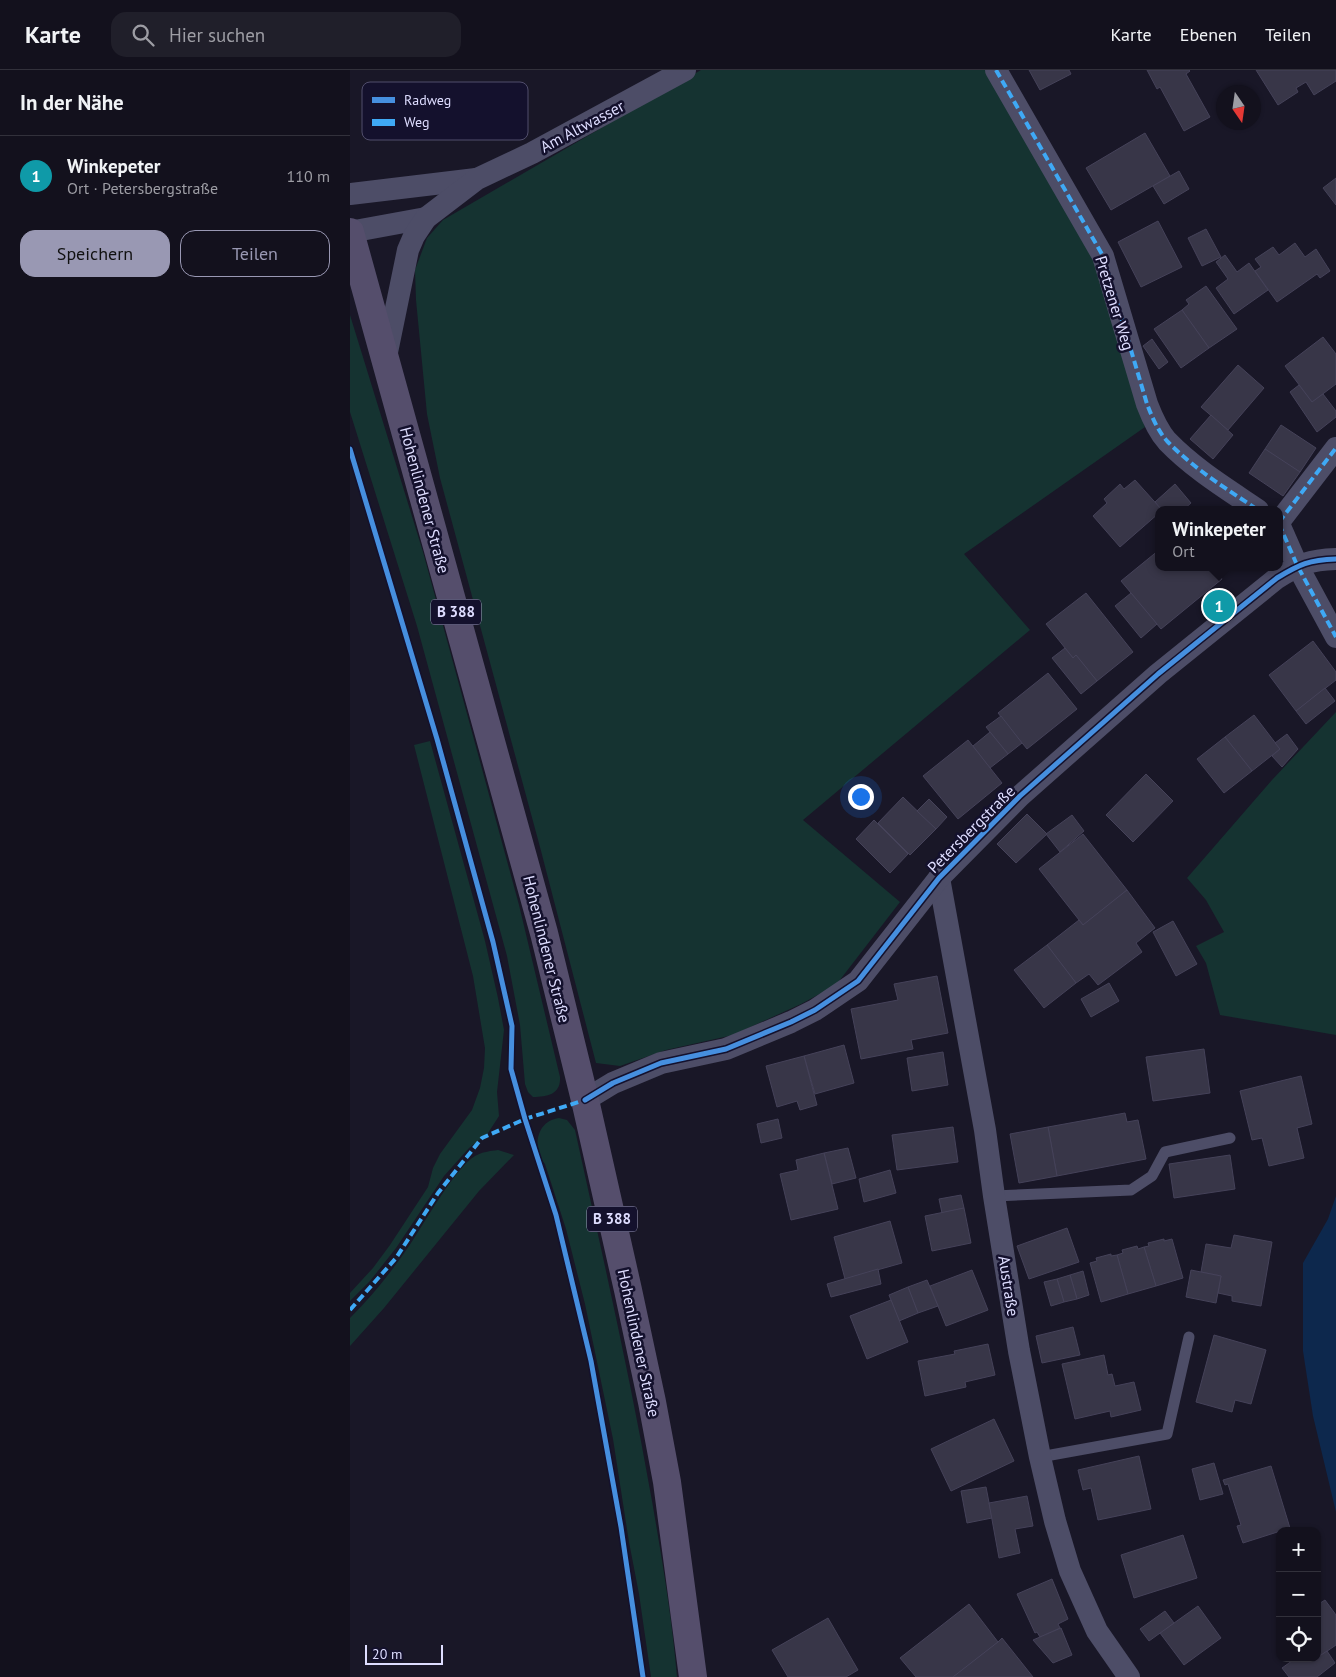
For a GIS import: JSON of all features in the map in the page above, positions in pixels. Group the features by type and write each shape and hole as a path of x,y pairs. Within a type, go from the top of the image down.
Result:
{"main road":[{"name":"Hohenlindener Straße","path":"350,232 539,914 585,1100 653,1411 666,1482 693,1677"}],"street":[{"name":"Am Altwasser","path":"386,357 408,250 414,236 426,218 477,179 532,153 685,70"},
{"name":"Pretzener Weg","path":"996,70 1102,256 1153,420 1166,441 1212,479 1252,506"},
{"name":"Am Altwasser","path":"350,194 477,179"},
{"name":"Am Altwasser","path":"350,232 426,218"},
{"path":"1283,518 1336,448"},
{"path":"1283,532 1297,565 1336,637"},
{"name":"Petersbergstraße","path":"585,1100 613,1082 661,1063 726,1049 791,1022 814,1010 858,981 939,878 1020,796 1158,674 1277,578 1297,565 1314,560 1336,558"},
{"name":"Austraße","path":"939,878 985,1130 1019,1351 1040,1457 1055,1520 1070,1571 1097,1631 1129,1677"}],"lane":[{"path":"994,1196 1131,1190 1152,1176 1165,1152 1230,1138"},
{"path":"1040,1457 1167,1434 1189,1337"}],"green space":[{"path":"701,70 991,70 1097,262 1145,427 964,554 1030,630 803,820 900,902 836,985 801,1004 733,1035 666,1050 620,1066 596,1063 540,847 440,478 427,414 415,270 427,238 443,220"},
{"path":"350,315 423,552 519,905 560,1077 560,1083 556,1091 548,1095 533,1097 528,1092 525,1084 520,1025 507,956 417,626 350,412"},
{"path":"1336,712 1336,1035 1220,1015 1206,963 1196,946 1224,932 1206,900 1187,878 1272,780"},
{"path":"430,741 485,941 504,1030 497,1092 499,1116 488,1133 469,1148 444,1176 396,1248 370,1281 350,1301 350,1293 373,1268 390,1245 428,1187 433,1168 440,1154 472,1110 480,1088 484,1068 485,1048 473,976 414,745"},
{"path":"559,1118 567,1120 575,1130 615,1315 656,1523 670,1611 677,1677 651,1677 613,1439 585,1304 566,1229 545,1164 538,1150 538,1136 541,1130 551,1120"},
{"path":"498,1150 514,1155 479,1191 384,1308 350,1346 350,1318 397,1263 450,1183 467,1162 475,1156"}],"water":[{"path":"1336,1196 1336,1512 1313,1416 1303,1351 1303,1263 1328,1219"}],"building":[{"path":"1029,70 1069,70 1071,74 1040,90"},
{"path":"1147,70 1189,70 1186,74 1210,117 1184,131 1160,87 1157,89"},
{"path":"1256,70 1336,70 1336,81 1314,95 1306,82 1296,88 1298,92 1278,105"},
{"path":"1145,133 1170,176 1111,210 1086,168"},
{"path":"1179,171 1189,189 1164,204 1153,186"},
{"path":"1336,178 1336,205 1323,188"},
{"path":"1158,221 1182,267 1141,287 1118,242"},
{"path":"1206,229 1221,257 1202,266 1188,238"},
{"path":"1295,243 1305,257 1316,249 1330,271 1320,278 1317,274 1277,302 1255,271 1261,267 1255,259 1273,247 1279,255"},
{"path":"1225,255 1237,272 1249,263 1268,290 1234,314 1216,288 1228,279 1216,262"},
{"path":"1206,286 1237,329 1209,348 1182,310 1189,304 1186,300"},
{"path":"1182,310 1209,348 1181,368 1154,329"},
{"path":"1323,337 1336,354 1336,384 1312,402 1285,366"},
{"path":"1152,339 1168,362 1159,369 1143,346"},
{"path":"1238,365 1264,388 1228,430 1201,407"},
{"path":"1299,385 1312,402 1323,394 1336,411 1336,417 1317,432 1290,392"},
{"path":"1211,415 1233,435 1213,459 1190,439"},
{"path":"1281,425 1316,448 1300,472 1265,449"},
{"path":"1265,449 1300,472 1283,496 1249,473"},
{"path":"1135,480 1158,506 1155,506 1155,516 1120,547 1093,516 1107,503 1104,499 1120,484 1124,489"},
{"path":"1175,484 1191,503 1188,506 1158,506 1155,502"},
{"path":"1155,553 1155,571 1216,571 1222,579 1161,629 1121,581"},
{"path":"1086,593 1133,652 1097,681 1076,655 1073,658 1046,624"},
{"path":"1131,593 1157,624 1141,638 1115,606"},
{"path":"1313,641 1336,672 1336,680 1296,711 1269,675"},
{"path":"1065,648 1073,658 1076,655 1097,681 1081,694 1052,658"},
{"path":"1048,673 1077,709 1027,749 998,713"},
{"path":"1325,688 1335,701 1306,724 1296,711"},
{"path":"1254,715 1280,749 1252,771 1225,737"},
{"path":"1001,716 1022,743 1008,754 986,727"},
{"path":"990,732 1008,754 990,768 973,746"},
{"path":"1287,734 1298,749 1282,767 1272,756 1280,749 1275,743"},
{"path":"1225,737 1252,771 1224,793 1197,759"},
{"path":"968,740 1002,783 958,819 923,776"},
{"path":"1146,774 1173,801 1133,842 1106,815"},
{"path":"903,797 936,829 910,855 878,823"},
{"path":"929,799 947,817 936,829 917,811"},
{"path":"1027,814 1047,834 1016,863 997,844"},
{"path":"1072,815 1084,831 1060,852 1046,834"},
{"path":"874,820 908,854 890,873 856,839"},
{"path":"1083,834 1127,890 1083,925 1039,869"},
{"path":"1127,890 1155,928 1136,943 1142,952 1098,985 1089,974 1076,983 1047,945 1079,920 1083,925"},
{"path":"1173,921 1197,964 1176,976 1153,932"},
{"path":"1047,945 1076,983 1044,1008 1014,970"},
{"path":"937,976 948,1033 911,1040 913,1049 861,1059 851,1009 898,1000 894,984"},
{"path":"1109,983 1119,1001 1091,1017 1081,999"},
{"path":"844,1045 854,1083 815,1094 804,1056"},
{"path":"1204,1049 1210,1093 1153,1101 1146,1057"},
{"path":"943,1052 948,1085 912,1091 907,1058"},
{"path":"804,1056 817,1105 800,1110 797,1101 777,1107 766,1066"},
{"path":"1301,1076 1312,1124 1297,1128 1304,1158 1269,1166 1262,1138 1252,1140 1240,1091"},
{"path":"1125,1113 1127,1122 1138,1120 1146,1159 1057,1176 1048,1127"},
{"path":"778,1119 782,1138 761,1143 757,1124"},
{"path":"953,1127 958,1162 897,1170 892,1135"},
{"path":"1048,1127 1057,1176 1019,1183 1010,1134"},
{"path":"848,1148 856,1178 832,1184 824,1153"},
{"path":"824,1153 838,1209 791,1220 780,1174 798,1170 796,1160"},
{"path":"1230,1155 1235,1189 1174,1198 1169,1164"},
{"path":"890,1170 896,1193 864,1202 859,1179"},
{"path":"961,1195 964,1208 942,1213 939,1199"},
{"path":"964,1208 971,1243 932,1251 925,1216"},
{"path":"890,1221 902,1263 845,1279 834,1237"},
{"path":"1067,1228 1079,1262 1029,1279 1017,1246"},
{"path":"1234,1235 1272,1242 1261,1306 1232,1301 1232,1296 1218,1293 1221,1276 1201,1272 1206,1244 1231,1248"},
{"path":"1164,1239 1164,1241 1172,1239 1183,1278 1156,1286 1144,1247 1149,1246 1148,1243"},
{"path":"1137,1246 1138,1249 1144,1247 1156,1286 1128,1294 1117,1255 1123,1253 1122,1250"},
{"path":"1111,1254 1111,1256 1117,1255 1128,1294 1101,1302 1090,1263 1097,1261 1096,1258"},
{"path":"878,1269 881,1284 831,1297 827,1284"},
{"path":"972,1270 988,1310 946,1326 930,1286"},
{"path":"1191,1270 1221,1276 1216,1303 1186,1297"},
{"path":"1083,1271 1089,1295 1077,1299 1070,1275"},
{"path":"1070,1275 1077,1299 1064,1302 1057,1279"},
{"path":"1057,1279 1064,1302 1051,1306 1044,1282"},
{"path":"927,1280 938,1306 918,1313 908,1287"},
{"path":"908,1287 918,1313 899,1321 889,1295"},
{"path":"891,1300 908,1342 867,1359 850,1316"},
{"path":"1073,1327 1080,1355 1042,1363 1036,1336"},
{"path":"1214,1335 1266,1350 1251,1404 1235,1400 1232,1412 1196,1402"},
{"path":"988,1344 995,1375 965,1382 966,1387 925,1396 918,1361 955,1354 954,1351"},
{"path":"1104,1355 1108,1375 1112,1374 1115,1386 1134,1382 1141,1410 1111,1417 1110,1411 1075,1419 1062,1364"},
{"path":"994,1419 1014,1461 951,1491 931,1449"},
{"path":"1139,1456 1151,1509 1098,1520 1091,1488 1083,1490 1078,1470"},
{"path":"1214,1463 1223,1494 1200,1500 1192,1469"},
{"path":"1271,1466 1290,1527 1276,1527 1276,1532 1243,1543 1237,1526 1241,1525 1228,1484 1225,1485 1223,1480"},
{"path":"986,1487 992,1518 967,1523 961,1491"},
{"path":"1027,1496 1033,1526 1015,1529 1020,1553 999,1558 989,1503"},
{"path":"1183,1535 1197,1578 1134,1598 1121,1555"},
{"path":"1052,1579 1068,1619 1058,1624 1060,1628 1040,1637 1037,1632 1035,1633 1017,1594"},
{"path":"1325,1600 1336,1615 1336,1645 1321,1655 1321,1617 1321,1602"},
{"path":"969,1604 998,1642 953,1677 916,1677 900,1658"},
{"path":"1198,1606 1221,1638 1184,1665 1160,1633"},
{"path":"1165,1611 1174,1623 1149,1641 1140,1629"},
{"path":"828,1618 858,1670 846,1677 788,1677 772,1650"},
{"path":"1061,1628 1072,1655 1053,1663 1033,1640"},
{"path":"1002,1638 1033,1677 953,1677 998,1642"},
{"path":"1327,1651 1335,1663 1317,1677 1289,1677 1282,1668 1290,1662 1321,1662 1321,1655"}],"marked path":[{"path":"996,70 1103,256 1147,404 1158,428 1167,441 1188,461 1252,506"},
{"path":"1283,517 1336,448"},
{"path":"1283,533 1297,565 1336,637"},
{"path":"350,1310 396,1258 438,1193 482,1138 525,1119 589,1098"}],"cycle path":[{"path":"350,449 437,739 493,942 512,1026 511,1069 556,1215 591,1361 621,1527 643,1677"},
{"path":"585,1100 613,1083 661,1063 726,1049 791,1022 815,1010 858,981 939,878 1020,796 1158,674 1277,578 1305,564 1319,560 1336,559"}],"place":[{"name":"Winkepeter","path":"1219,606"}]}
